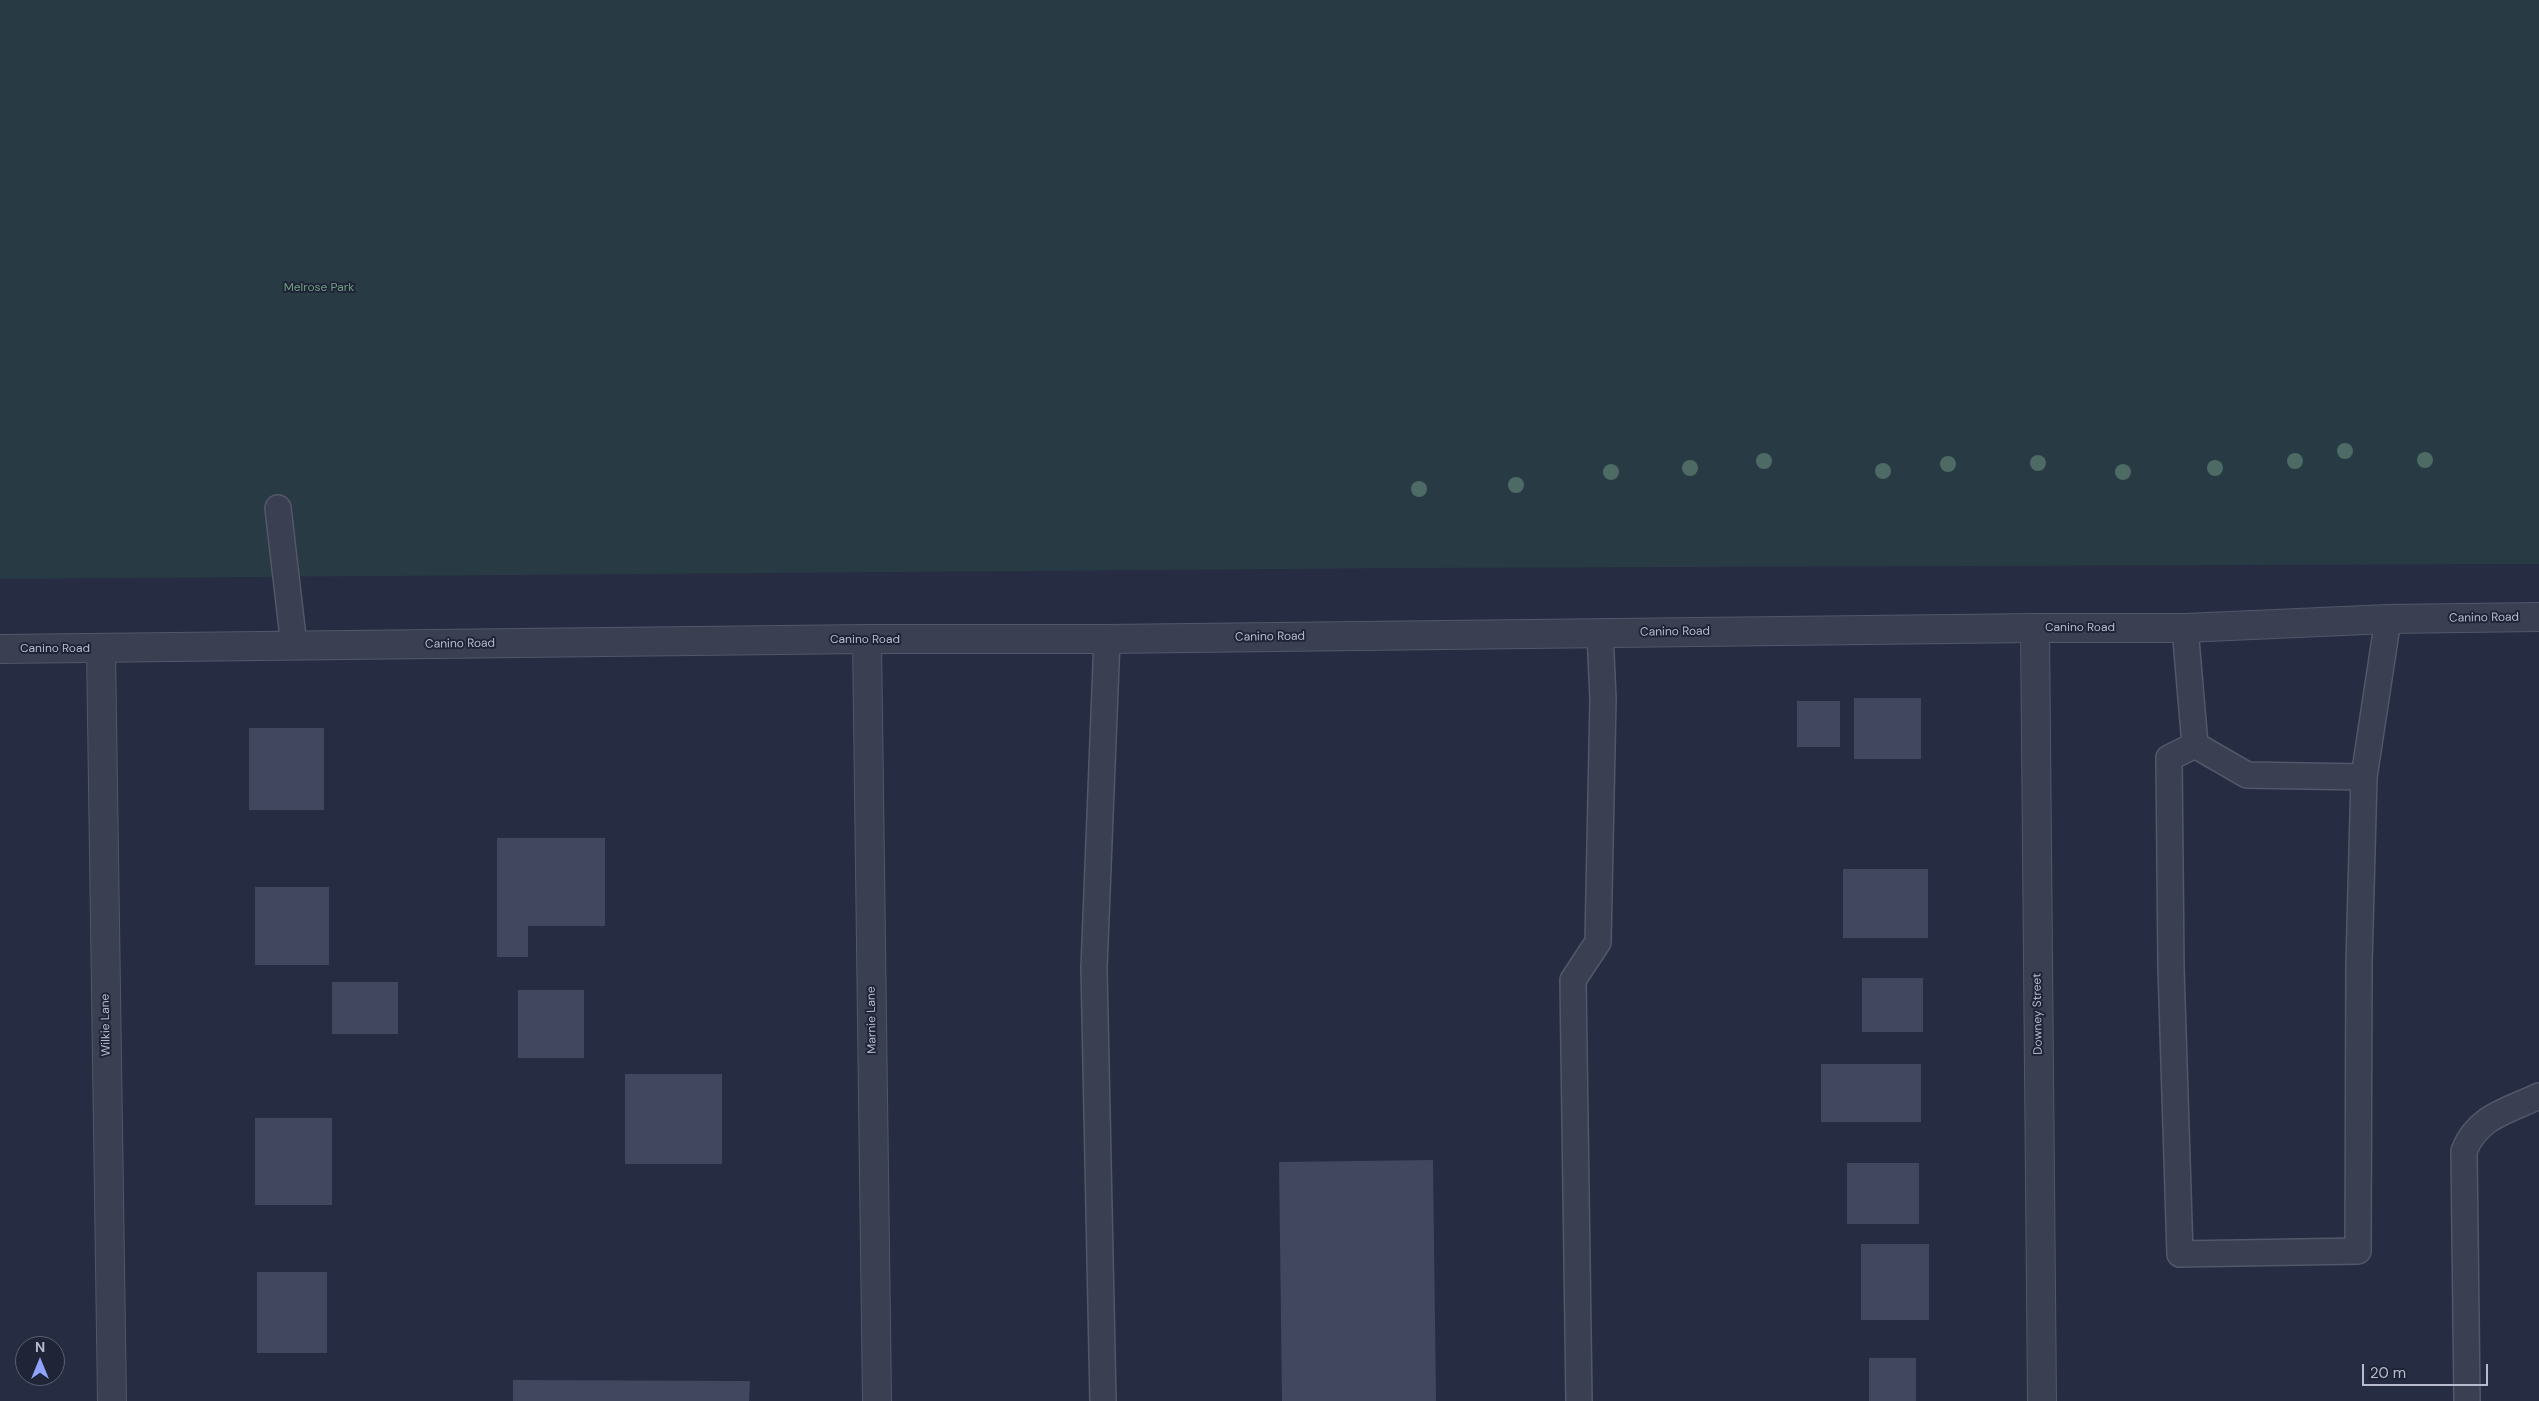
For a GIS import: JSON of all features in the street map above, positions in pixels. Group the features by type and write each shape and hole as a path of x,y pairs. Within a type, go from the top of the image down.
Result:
{"street":[{"name":"Canino Road","path":"0,649 868,640 1107,640 2035,628 2185,628 2388,619 2539,617"},
{"name":"Downey Street","path":"2035,628 2042,1401"},
{"name":"Marnie Lane","path":"868,640 877,1401"},
{"name":"Wilkie Lane","path":"101,649 112,1401"}],"lane":[{"path":"278,508 294,646"},
{"path":"2195,744 2169,758 2171,968 2180,1254 2358,1252 2359,973 2364,777 2388,619"},
{"path":"2185,628 2195,744"},
{"path":"1579,1401 1574,980 1598,942 1603,699 1600,633"},
{"path":"1103,1401 1094,968 1107,640"},
{"path":"2195,744 2247,775 2364,777"},
{"path":"2467,1401 2464,1151 2470,1136 2486,1120 2539,1096"}],"green space":[{"name":"Melrose Park","path":"0,0 2539,0 2539,564 1415,568 0,579"}],"building":[{"path":"1854,698 1921,698 1921,759 1854,759"},
{"path":"1797,701 1840,701 1840,747 1797,747"},
{"path":"249,728 324,728 324,810 249,810"},
{"path":"497,838 605,838 605,926 528,926 528,957 497,957"},
{"path":"1843,869 1928,869 1928,938 1843,938"},
{"path":"255,887 329,887 329,965 255,965"},
{"path":"1862,978 1923,978 1923,1032 1862,1032"},
{"path":"332,982 398,982 398,1034 332,1034"},
{"path":"518,990 584,990 584,1058 518,1058"},
{"path":"1821,1064 1921,1064 1921,1122 1821,1122"},
{"path":"625,1074 722,1074 722,1164 625,1164"},
{"path":"255,1118 332,1118 332,1205 255,1205"},
{"path":"1433,1160 1436,1401 1282,1401 1279,1162"},
{"path":"1847,1163 1919,1163 1919,1224 1847,1224"},
{"path":"1861,1244 1929,1244 1929,1320 1861,1320"},
{"path":"257,1272 327,1272 327,1353 257,1353"},
{"path":"1869,1358 1916,1358 1916,1401 1869,1401"},
{"path":"513,1380 750,1381 749,1401 513,1401"}]}
